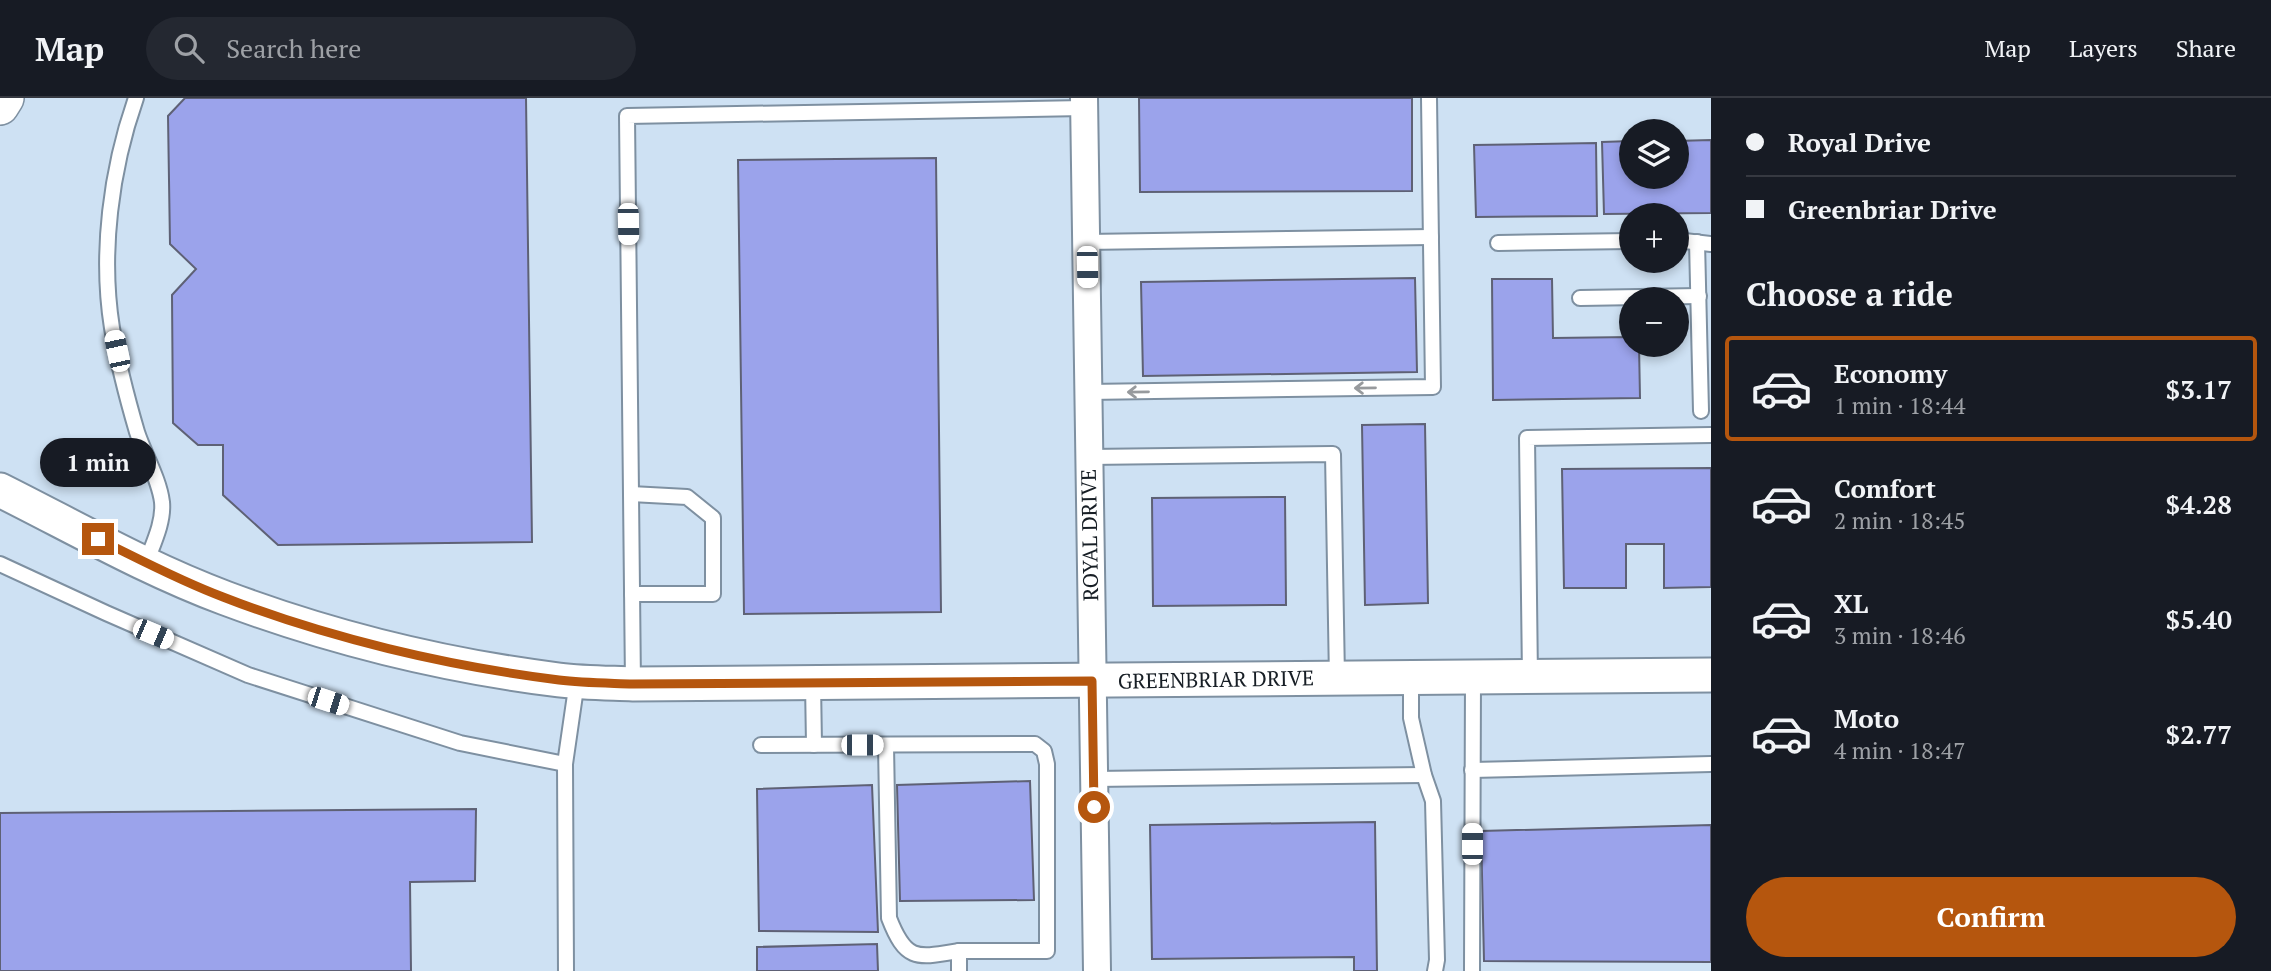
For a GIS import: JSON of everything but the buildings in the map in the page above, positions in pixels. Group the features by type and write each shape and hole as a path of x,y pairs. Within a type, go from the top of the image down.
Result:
{"main road":[{"path":"0,106 5,98"}],"street":[{"name":"ROYAL DRIVE","path":"1084,103 1097,971"},
{"name":"GREENBRIAR DRIVE","path":"0,490 146,563 223,597 297,623 480,668 577,681 633,684 1711,675"}],"lane":[{"path":"136,98 119,155 111,210 108,272 112,327 122,375 137,433 162,501 161,516 146,563"},
{"path":"1088,392 1433,387 1429,98"},
{"path":"633,684 627,116 1084,103"},
{"path":"1086,242 1431,237"},
{"path":"1498,243 1619,241"},
{"path":"1702,411 1699,296 1704,243"},
{"path":"1580,298 1699,296"},
{"path":"1530,677 1527,438 1711,435"},
{"path":"1089,457 1333,454 1338,679"},
{"path":"631,494 687,497 713,518 713,594 632,594"},
{"path":"0,564 248,675 460,743 565,764"},
{"path":"1472,971 1473,677"},
{"path":"1411,678 1411,718 1433,801 1437,960 1435,971"},
{"path":"566,971 565,764 577,681"},
{"path":"813,683 814,745"},
{"path":"761,745 1035,744 1044,751 1047,764 1047,951 959,951 925,957 913,955 897,938 889,918 886,745"},
{"path":"1472,770 1711,764"},
{"path":"1094,779 1424,775"},
{"path":"959,951 959,971"}],"route":[{"path":"98,539 223,597 297,623 480,668 561,680 633,684 1092,681 1094,807"}]}
